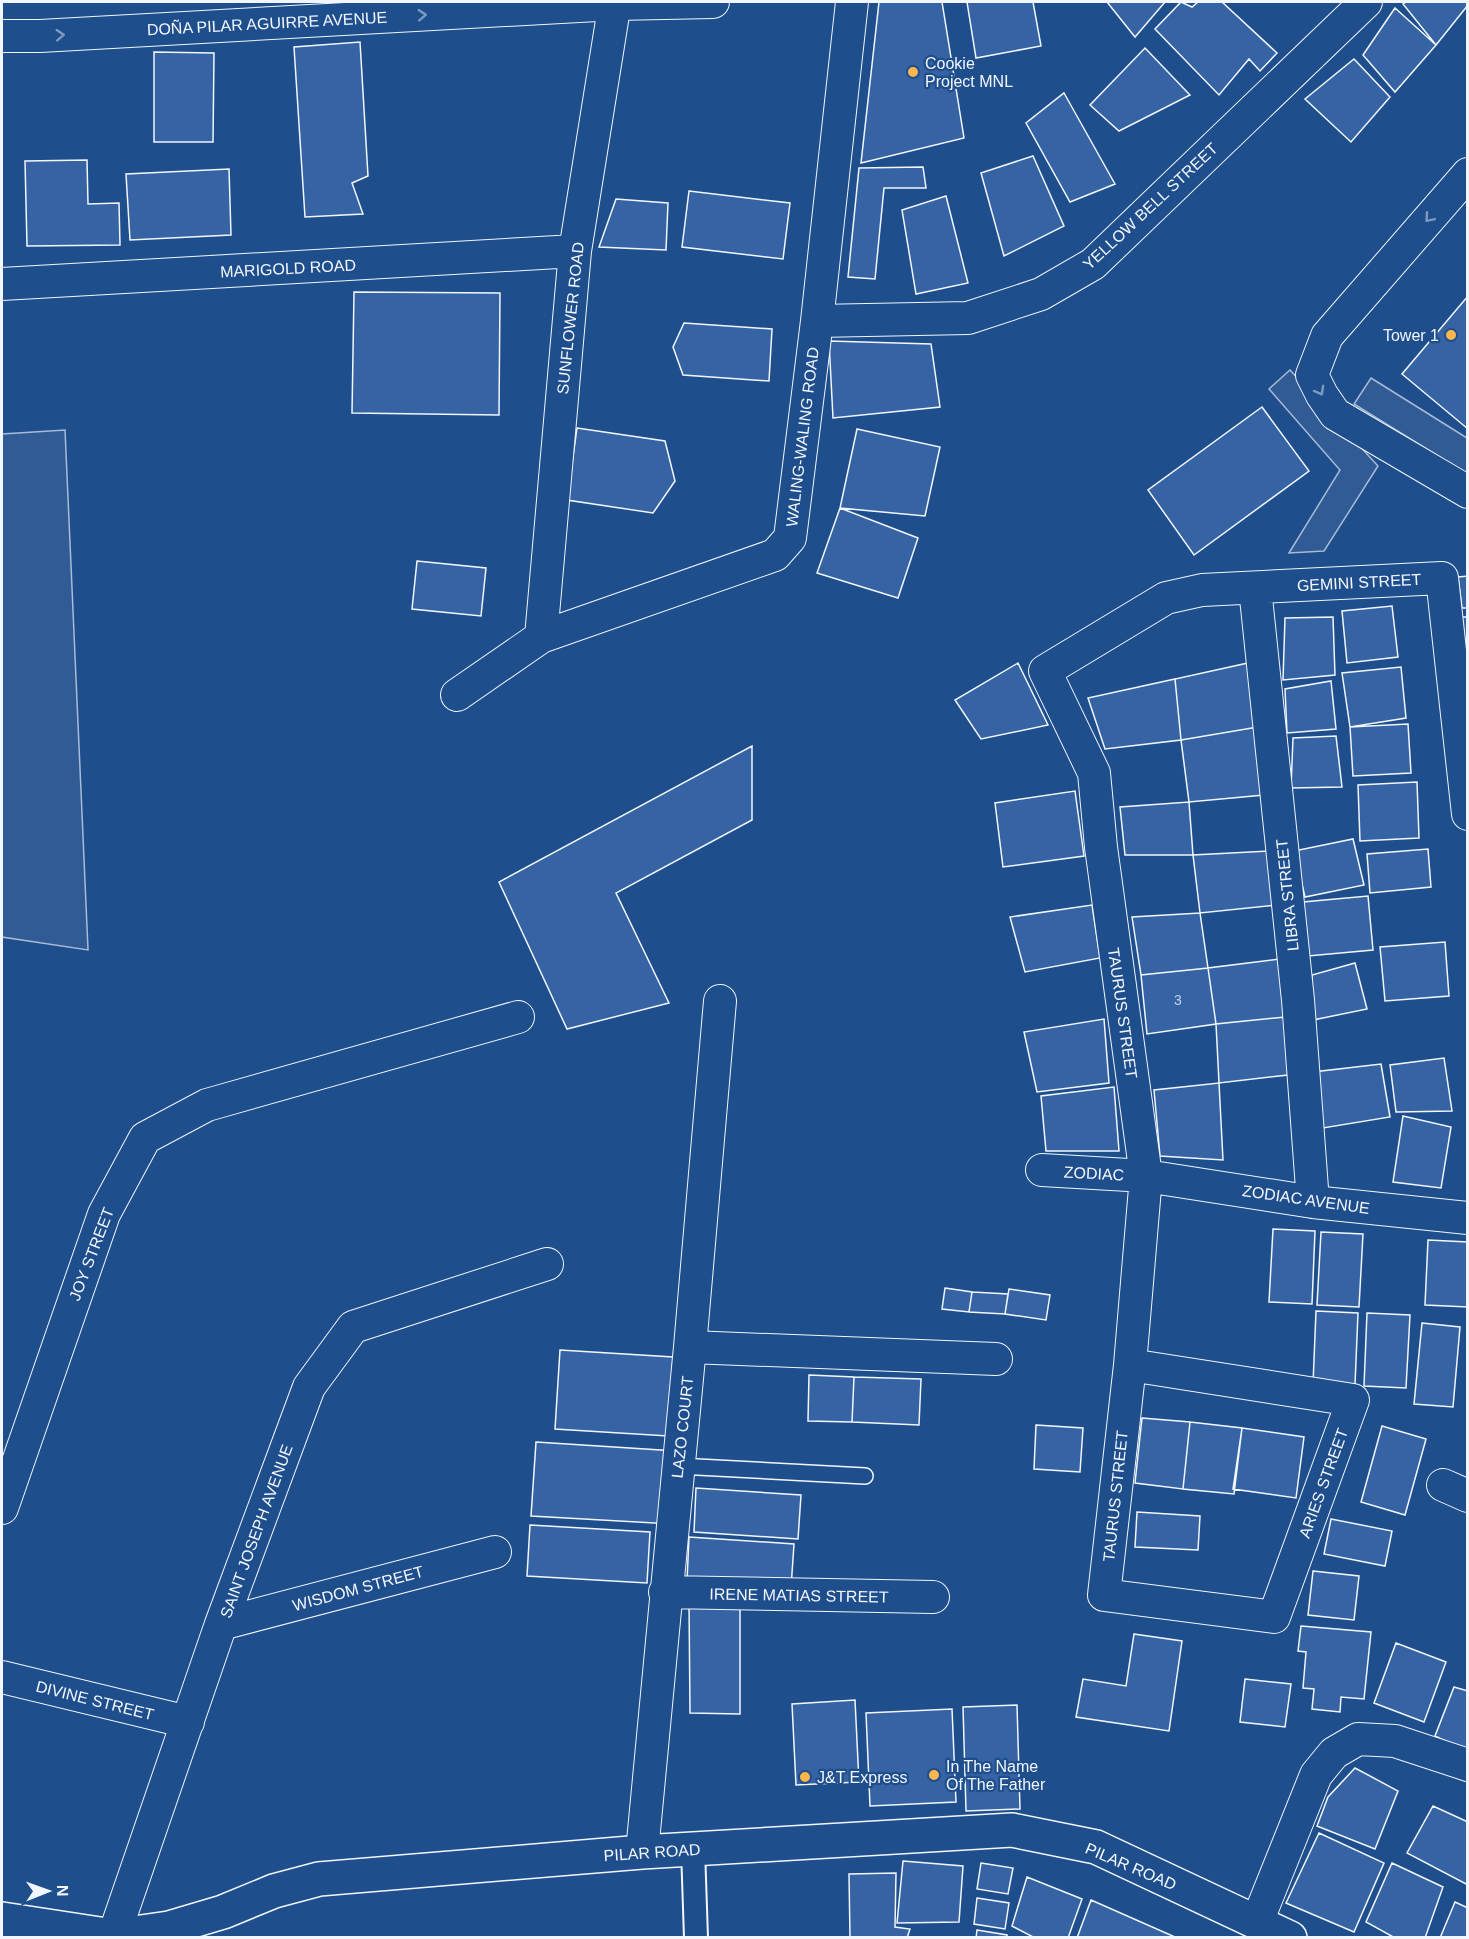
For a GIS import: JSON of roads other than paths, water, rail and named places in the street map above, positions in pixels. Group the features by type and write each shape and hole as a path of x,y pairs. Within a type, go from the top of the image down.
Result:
{"street":[{"name":"DOÑA PILAR AGUIRRE AVENUE","path":"2,36 40,36 615,3 713,2"},
{"name":"WALING-WALING ROAD","path":"457,695 541,637 775,555 790,538 817,321 852,2"},
{"name":"YELLOW BELL STREET","path":"817,321 968,318 1041,294 1093,264 1366,2"},
{"name":"SUNFLOWER ROAD","path":"541,637 575,251 615,3"},
{"path":"1467,174 1327,336 1312,375 1335,414 1467,492"},
{"name":"MARIGOLD ROAD","path":"2,284 575,251"},
{"name":"GEMINI STREET","path":"1255,588 1442,578 1467,814"},
{"name":"TAURUS STREET","path":"1104,1595 1130,1365 1146,1176 1101,847 1094,773 1045,671 1166,598 1202,590 1255,588"},
{"name":"LIBRA STREET","path":"1255,588 1298,1000 1313,1202"},
{"name":"LAZO COURT","path":"642,1852 720,1001"},
{"name":"JOY STREET","path":"2,1508 104,1214 146,1138 207,1105 518,1017"},
{"name":"ZODIAC","path":"1042,1170 1146,1176"},
{"name":"ZODIAC AVENUE","path":"1146,1176 1313,1202 1467,1218"},
{"name":"SAINT JOSEPH AVENUE","path":"113,1937 221,1624 309,1388 353,1327 547,1264"},
{"path":"690,1347 996,1359"},
{"name":"ARIES STREET","path":"1104,1595 1274,1617 1353,1400 1130,1365"},
{"name":"WISDOM STREET","path":"221,1624 495,1552"},
{"name":"IRENE MATIAS STREET","path":"665,1592 933,1597"},
{"name":"DIVINE STREET","path":"2,1677 188,1722"},
{"path":"1257,1922 1316,1775 1334,1753 1358,1739 1395,1741 1467,1765"},
{"name":"PILAR ROAD","path":"2,1919 113,1937 169,1928 223,1912 274,1891 319,1879 642,1852 1012,1830 1096,1847 1290,1938"},
{"path":"693,1849 696,1938"}],"lane":[{"path":"678,1466 865,1476"}],"place":[{"name":"Cookie Project MNL","path":"913,72"},
{"name":"Tower 1","path":"1451,335"},
{"name":"In The Name Of The Father","path":"934,1775"},
{"name":"J&T Express","path":"805,1777"}]}
